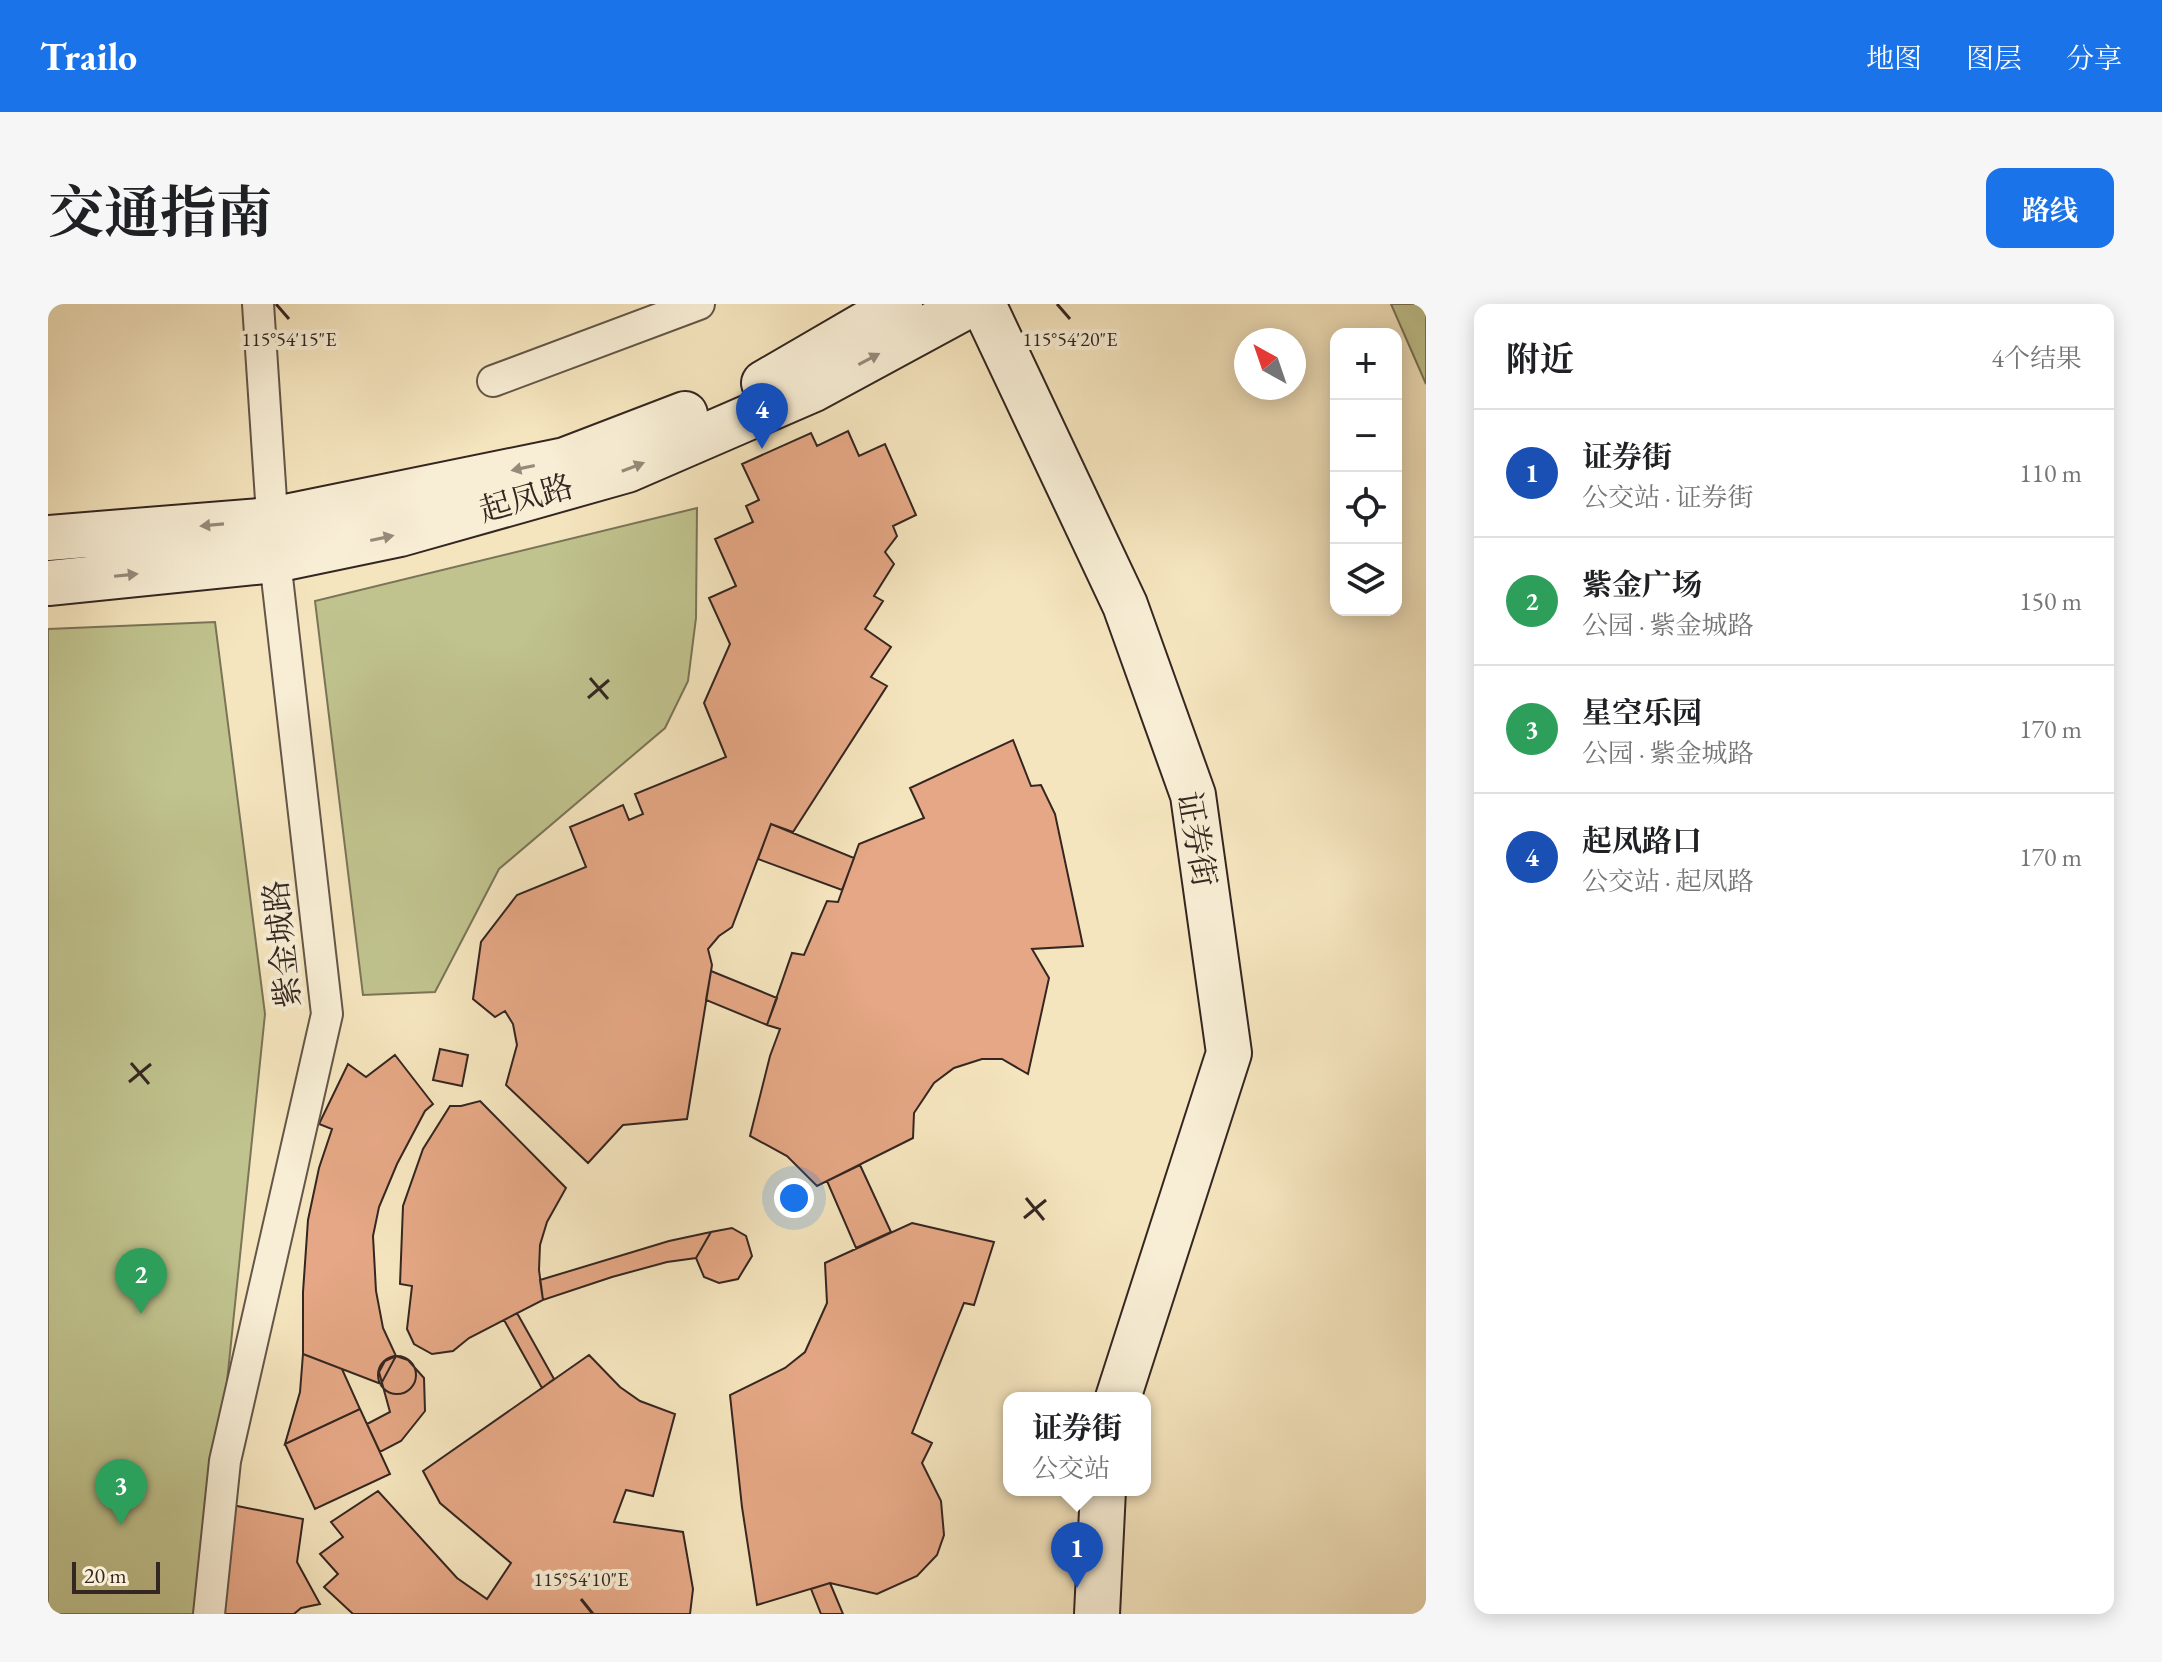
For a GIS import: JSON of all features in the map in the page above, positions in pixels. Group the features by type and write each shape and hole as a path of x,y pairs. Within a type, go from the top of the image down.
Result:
{"street":[{"name":"紫金城路","path":"209,1614 225,1461 327,1014 273,540 258,304"},
{"path":"493,381 699,304"},
{"name":"起凤路","path":"48,538 273,540 400,534 627,470 814,389 971,304"},
{"name":"证券街","path":"983,304 1125,605 1193,795 1229,1053 1120,1392"},
{"name":"起凤路","path":"48,583 273,540 565,460 753,389 878,309"},
{"path":"1097,1614 1103,1496"}],"green space":[{"path":"1391,304 1426,304 1426,384 1402,328"},
{"path":"697,508 696,618 688,681 665,728 499,869 435,992 363,995 315,601"},
{"path":"215,622 265,1014 203,1614 48,1614 48,629"}],"building":[{"path":"848,431 859,456 885,444 916,515 893,526 897,536 885,552 894,564 874,596 883,601 865,629 891,647 871,677 887,686 793,832 771,824 732,927 708,949 712,965 687,1119 623,1125 588,1163 506,1085 517,1045 513,1024 505,1011 495,1017 473,999 481,942 517,895 586,867 570,827 623,805 629,820 643,814 635,794 726,757 704,703 730,644 709,598 736,586 715,539 753,522 746,506 759,500 742,464 811,433 817,446"},
{"path":"1013,740 1031,786 1041,785 1055,814 1083,946 1032,949 1049,978 1028,1074 1002,1059 982,1059 954,1068 934,1083 914,1113 913,1138 817,1186 787,1156 750,1136 780,1029 767,1025 792,953 804,955 827,901 838,902 859,844 924,818 910,788"},
{"path":"771,824 854,858 842,890 758,859"},
{"path":"711,971 777,998 767,1025 706,1000"},
{"path":"440,1049 468,1055 462,1086 433,1080"},
{"path":"395,1055 433,1104 425,1111 397,1164 379,1207 373,1236 376,1291 383,1328 396,1356 381,1384 303,1354 303,1292 308,1220 319,1168 332,1129 319,1124 348,1064 366,1077"},
{"path":"480,1101 566,1188 547,1222 540,1245 543,1300 469,1338 453,1351 432,1354 414,1344 407,1329 412,1286 400,1284 403,1206 423,1149 450,1106"},
{"path":"860,1165 891,1232 856,1248 827,1181"},
{"path":"912,1223 994,1242 974,1305 964,1303 912,1433 932,1443 922,1463 941,1501 944,1535 937,1555 917,1576 877,1594 830,1583 757,1605 730,1395 785,1368 805,1352 827,1303 825,1263"},
{"path":"732,1228 746,1236 752,1256 738,1279 719,1283 704,1277 696,1258 711,1232"},
{"path":"711,1232 696,1258 667,1262 612,1277 543,1300 540,1280 669,1241"},
{"path":"517,1313 554,1379 542,1388 504,1320"},
{"path":"303,1354 342,1369 360,1409 285,1444 300,1392"},
{"path":"589,1355 620,1387 640,1401 675,1414 653,1496 626,1490 614,1522 683,1532 693,1589 690,1614 353,1614 324,1587 338,1574 320,1554 343,1537 331,1522 378,1491 457,1578 487,1599 511,1563 440,1503 423,1471"},
{"path":"396,1356 408,1360 424,1378 425,1411 401,1441 380,1452 367,1424 390,1412 379,1372 385,1361"},
{"path":"397,1356 410,1362 416,1375 410,1388 397,1394 384,1388 378,1375 384,1362"},
{"path":"360,1409 390,1474 315,1509 285,1444"},
{"path":"227,1504 303,1519 297,1562 320,1604 301,1608 294,1614 215,1614"},
{"path":"830,1583 843,1614 821,1614 811,1589"}],"place":[{"name":"起凤路口","path":"762,449"},
{"name":"紫金广场","path":"141,1314"},
{"name":"星空乐园","path":"121,1525"},
{"name":"证券街","path":"1077,1588"}]}
